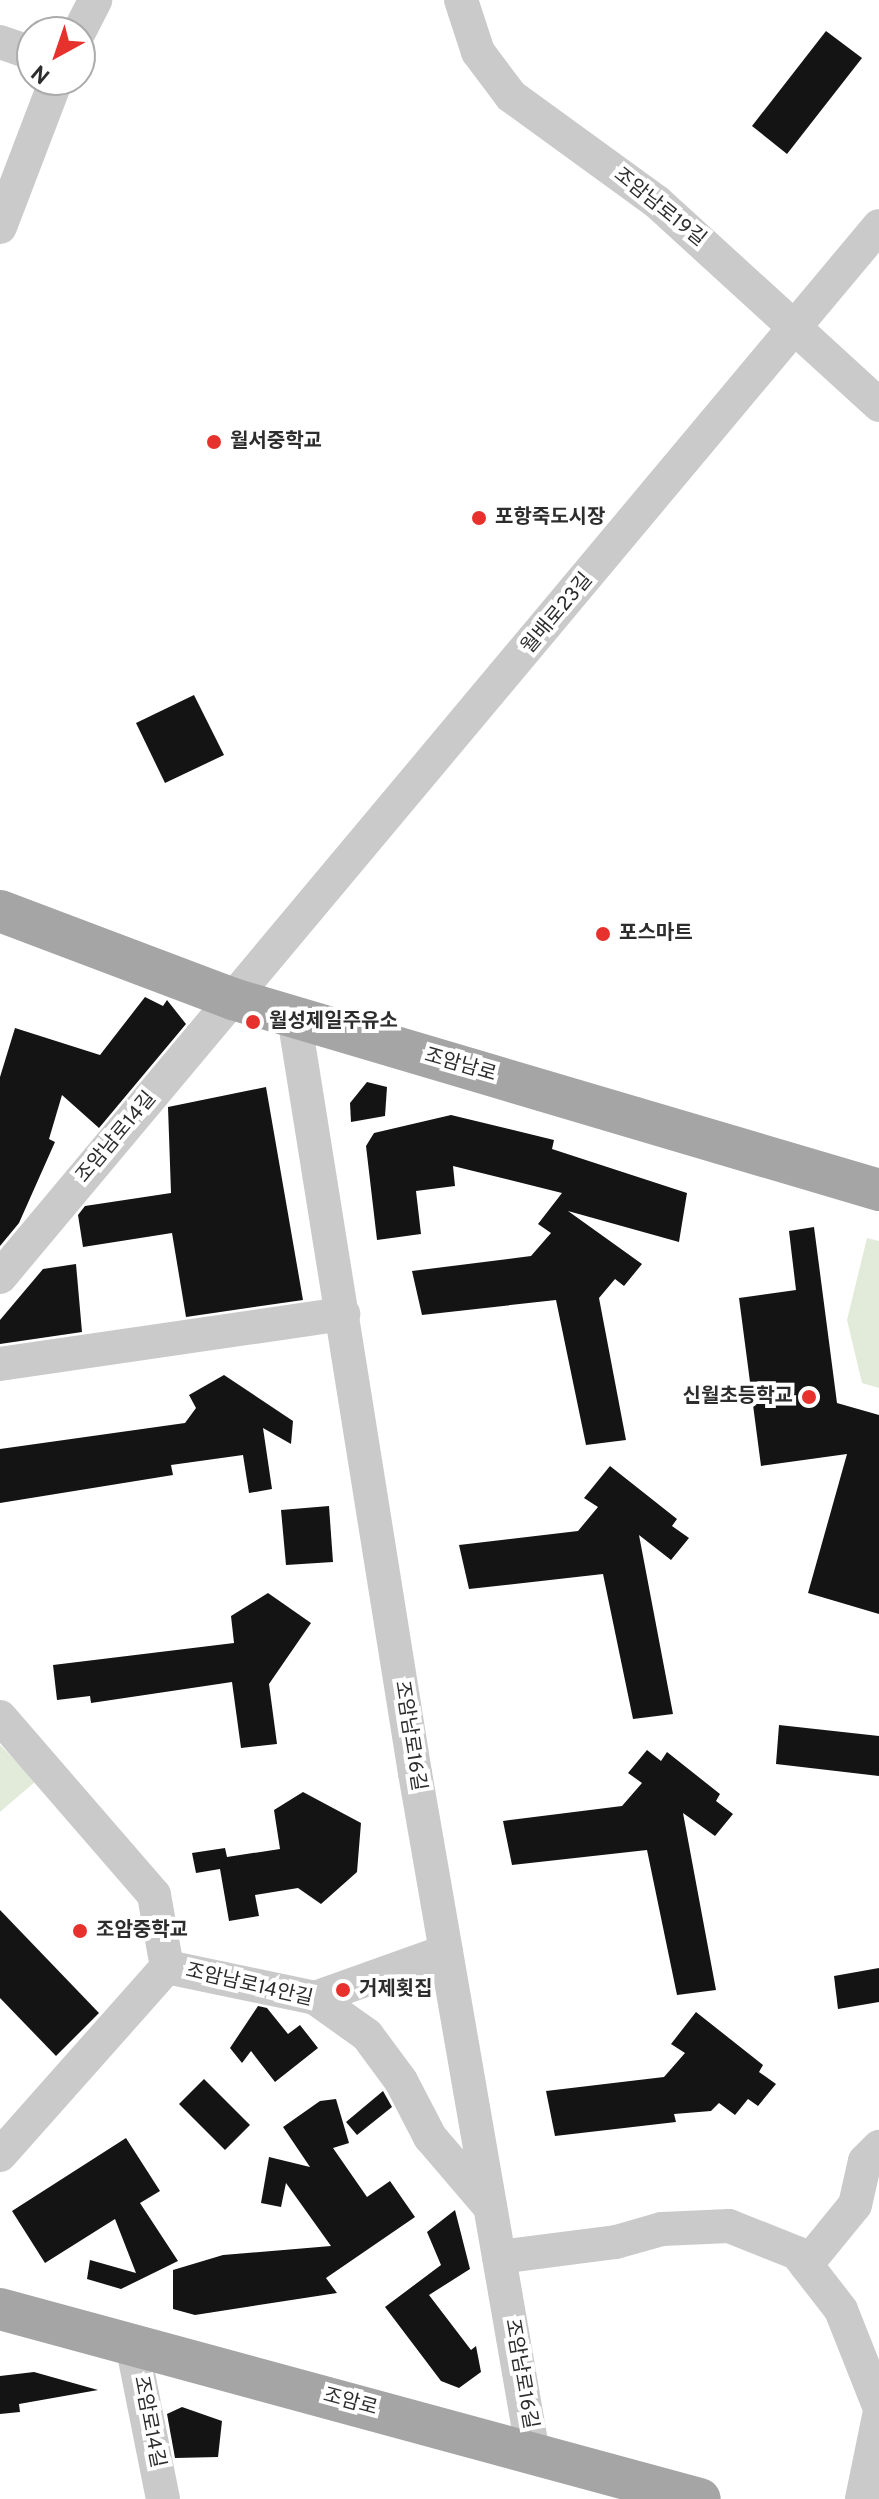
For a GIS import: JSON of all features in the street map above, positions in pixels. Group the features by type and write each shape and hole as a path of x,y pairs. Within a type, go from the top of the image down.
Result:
{"main road":[{"name":"조암남로","path":"0,911 233,999 879,1190"},
{"name":"조암로","path":"0,2309 700,2499"}],"street":[{"name":"조암남로19길","path":"461,0 478,52 511,96 657,202 799,328 879,405"},
{"path":"0,227 50,96"},
{"name":"월배로23길","path":"233,999 799,328 879,226"},
{"name":"조암남로14길","path":"0,1277 233,999"},
{"name":"조암남로16길","path":"294,1017 446,1951 533,2453"},
{"path":"0,1364 343,1314"},
{"name":"조암남로14안길","path":"0,1717 154,1895 167,1967 315,1998 367,2035 401,2081 430,2137 491,2208"},
{"path":"315,1998 446,1951"},
{"path":"0,2155 167,1967"},
{"path":"806,2265 855,2205 865,2161 879,2147"},
{"path":"499,2257 616,2242 662,2229 729,2226 797,2253 841,2310 879,2406"},
{"name":"조암로14길","path":"132,2344 163,2499"},
{"path":"862,2499 879,2416"}],"green space":[{"path":"867,1238 879,1241 879,1388 862,1383 847,1320"},
{"path":"0,1745 36,1781 0,1812"}],"building":[{"path":"826,31 862,58 787,154 752,126"},
{"path":"194,695 224,755 165,783 136,723"},
{"path":"145,997 163,1006 167,1000 186,1024 99,1128 62,1095 49,1139 55,1142 19,1223 0,1246 0,1077 15,1028 100,1055"},
{"path":"367,1082 387,1087 385,1116 351,1122 350,1103"},
{"path":"266,1087 303,1300 186,1317 172,1233 83,1247 78,1215 85,1206 171,1193 168,1107"},
{"path":"451,1115 554,1140 552,1149 687,1193 679,1242 568,1211 642,1264 624,1286 615,1279 599,1298 626,1440 586,1445 556,1300 422,1315 412,1271 531,1256 551,1233 538,1224 562,1193 453,1166 455,1186 416,1191 421,1234 377,1240 366,1146 374,1133"},
{"path":"814,1227 837,1403 879,1415 879,1614 808,1593 847,1454 761,1466 739,1298 796,1290 789,1231"},
{"path":"76,1264 82,1332 0,1344 0,1320 43,1269"},
{"path":"224,1375 293,1421 291,1444 263,1428 272,1489 249,1493 243,1455 171,1465 173,1475 0,1503 0,1449 185,1423 196,1408 189,1395"},
{"path":"610,1466 677,1519 672,1526 689,1538 671,1560 639,1535 673,1714 633,1719 603,1574 469,1589 459,1545 578,1531 598,1507 584,1498"},
{"path":"329,1506 333,1562 286,1565 281,1510"},
{"path":"268,1593 311,1623 269,1684 277,1744 241,1748 232,1682 91,1703 90,1696 57,1700 53,1665 234,1643 231,1616"},
{"path":"779,1725 879,1736 879,1776 776,1764"},
{"path":"647,1750 661,1761 667,1752 720,1794 716,1801 733,1814 715,1836 683,1813 716,1990 677,1995 647,1850 512,1865 503,1821 622,1806 642,1783 628,1773"},
{"path":"303,1792 361,1823 357,1872 321,1904 298,1888 255,1895 259,1916 229,1921 220,1869 196,1873 192,1853 225,1848 227,1857 280,1849 274,1810"},
{"path":"0,1910 99,2013 56,2056 0,1998"},
{"path":"879,1968 879,2002 838,2009 834,1976"},
{"path":"258,2006 267,2008 288,2034 300,2025 318,2048 275,2082 251,2051 242,2063 230,2048"},
{"path":"696,2012 763,2065 759,2072 776,2084 758,2106 748,2099 735,2115 719,2103 711,2111 674,2114 676,2122 555,2136 546,2091 664,2077 685,2053 671,2044"},
{"path":"204,2079 250,2125 225,2150 179,2104"},
{"path":"383,2091 392,2107 357,2135 346,2122"},
{"path":"336,2099 349,2143 333,2148 367,2197 390,2181 415,2217 326,2278 337,2293 195,2315 173,2309 173,2270 223,2255 331,2246 286,2183 281,2207 261,2203 269,2157 310,2167 283,2127 320,2101"},
{"path":"126,2138 160,2191 140,2203 178,2261 121,2289 87,2279 90,2260 136,2273 115,2219 45,2263 12,2211"},
{"path":"455,2210 470,2269 429,2295 471,2350 476,2346 481,2372 459,2388 441,2381 385,2307 441,2265 427,2232"},
{"path":"34,2372 98,2390 19,2404 20,2412 0,2414 0,2376"},
{"path":"182,2407 222,2421 218,2457 175,2458 167,2414"}],"place":[{"name":"월서중학교","path":"214,442"},
{"name":"포항죽도시장","path":"479,518"},
{"name":"포스마트","path":"603,934"},
{"name":"월성제일주유소","path":"253,1022"},
{"name":"신월초등학교","path":"809,1397"},
{"name":"조암중학교","path":"80,1931"},
{"name":"거제횟집","path":"343,1990"}]}
